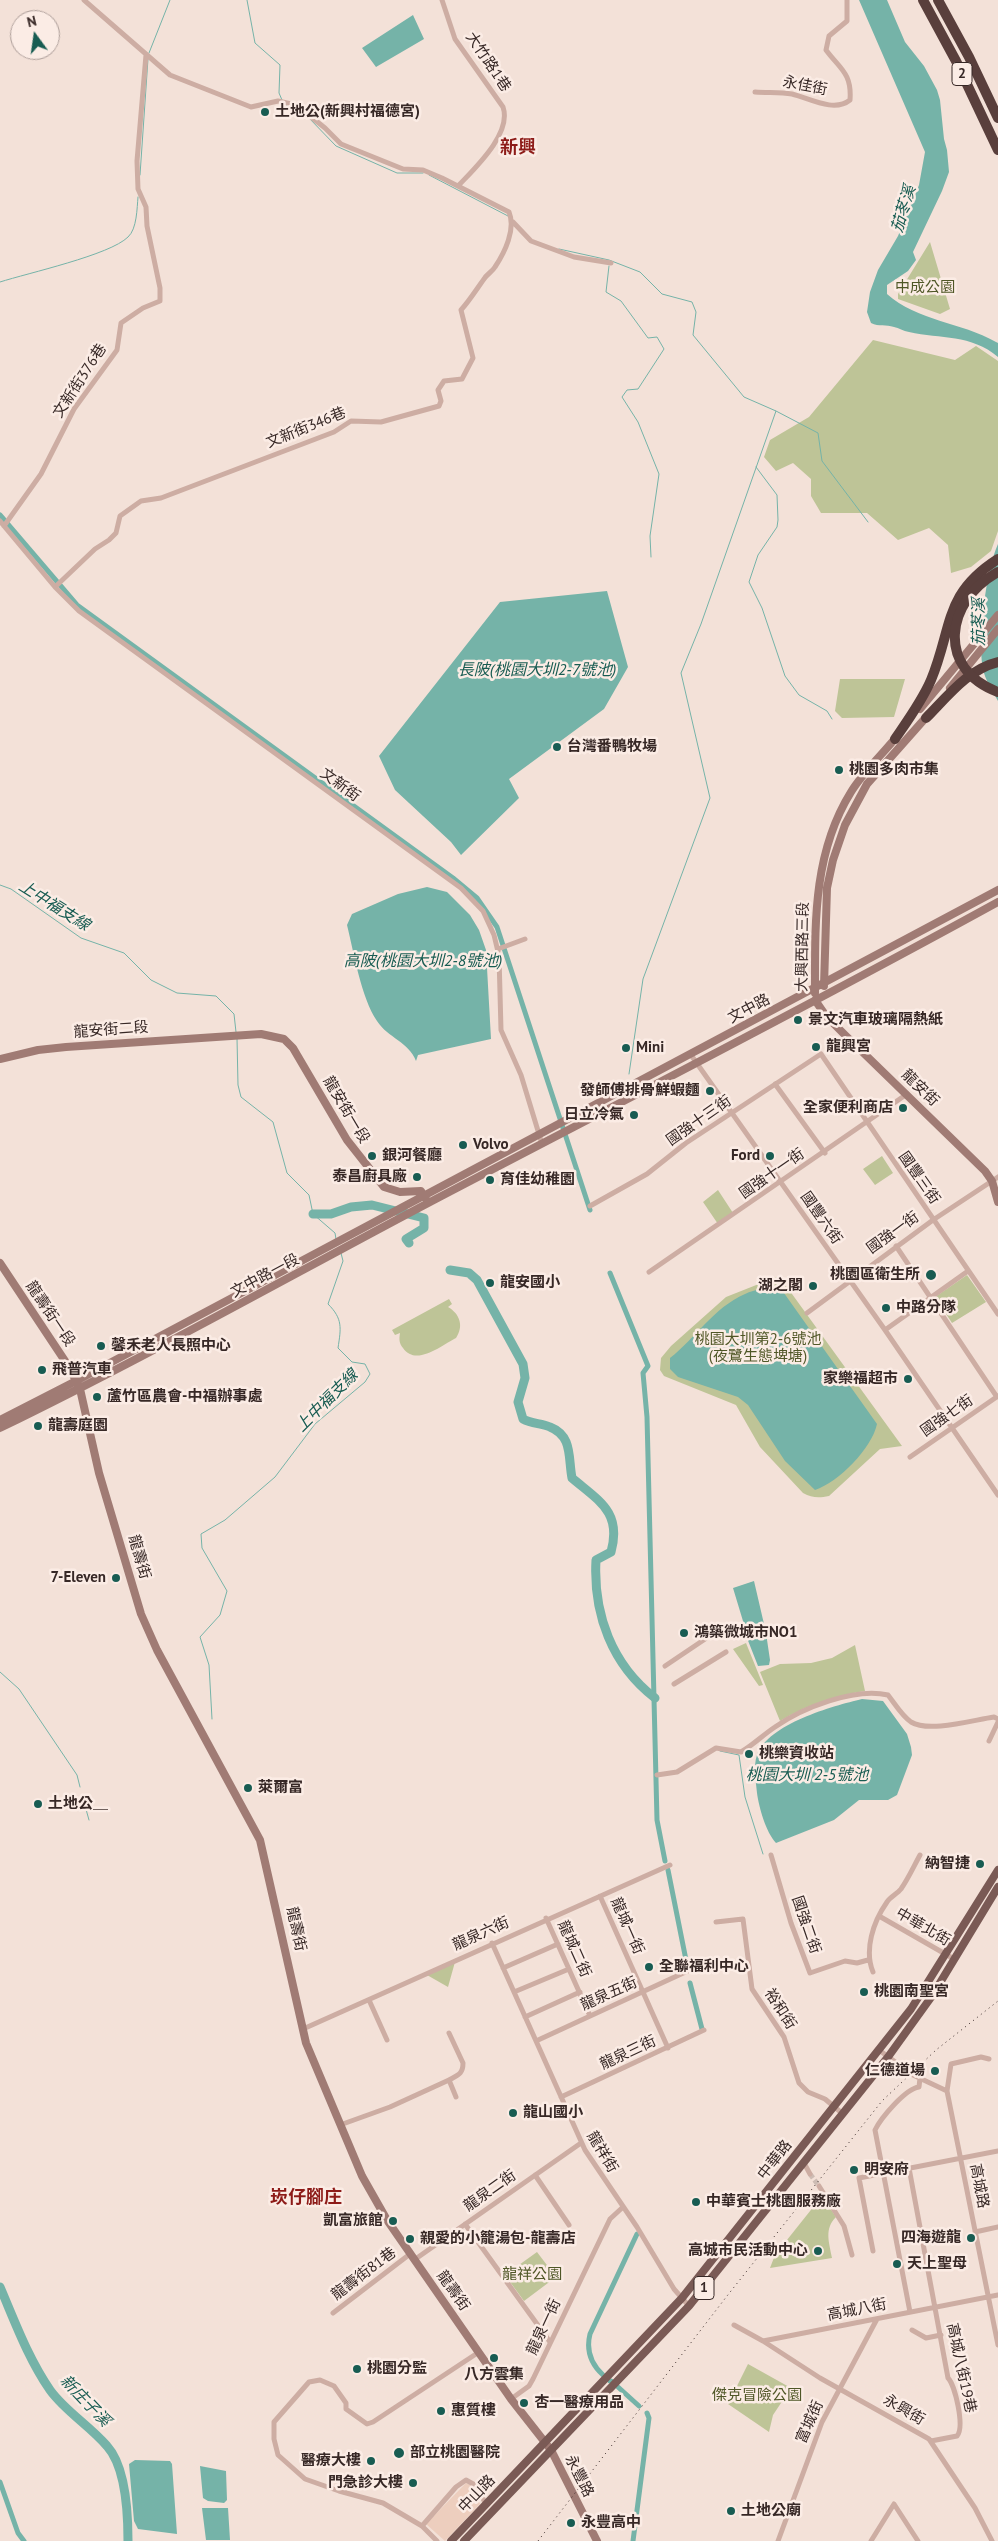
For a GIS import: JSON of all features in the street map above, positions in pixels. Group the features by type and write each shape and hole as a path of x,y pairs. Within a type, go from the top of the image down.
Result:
{"highway":[{"name":"2","path":"923,0 956,61 998,150"},
{"name":"2","path":"938,0 998,117"},
{"path":"895,739 927,689 937,664 951,613 963,589 981,571 998,559"},
{"path":"998,572 980,583 966,598 958,614 954,630 957,648 970,673 981,684 998,692"},
{"path":"926,718 963,681 986,666 998,662"}],"main road":[{"name":"中華路","path":"544,2443 682,2298 834,2107 911,2009 998,1870"},
{"name":"中華路","path":"550,2450 689,2306 844,2114 932,1996 998,1887"},
{"name":"中山路","path":"451,2541 544,2443"},
{"name":"中山路","path":"464,2541 550,2450"}],"street":[{"path":"84,0 170,75 251,107 283,102 296,105 325,128 341,144 403,169 423,170 460,185 483,200 501,207 533,242 574,257 609,262"},
{"name":"大竹路1巷","path":"442,0 455,39 506,114 506,121 494,144 460,185"},
{"name":"永佳街","path":"755,92 783,93 810,101 839,105 850,100 850,85 846,72 826,50 829,36 847,21 847,0"},
{"name":"文新街376巷","path":"5,526 41,474 74,409 117,350 121,323 127,317 160,300 159,282 147,226 146,207 139,191 137,161 148,57"},
{"name":"文新街346巷","path":"58,585 95,549 110,540 116,533 120,516 141,501 161,498 334,432 350,421 381,422 439,406 441,401 438,390 444,381 462,379 473,358 461,310 472,298 485,276 494,269 505,248 511,219"},
{"name":"文新街","path":"0,521 79,611 461,888 482,911 501,948 501,1030 522,1075 542,1144"},
{"name":"大興西路三段","path":"815,1000 817,903 822,863 833,825 852,790 998,615"},
{"name":"大興西路三段","path":"815,1000 826,983 825,917 827,888 833,860 845,825 867,784 926,718 998,629"},
{"name":"文中路","path":"542,1144 568,1125 691,1055 998,890"},
{"name":"文中路","path":"618,1098 697,1062 998,902"},
{"path":"501,948 525,939"},
{"name":"龍安街","path":"815,1000 826,1016 845,1035 984,1171 995,1179 998,1202"},
{"name":"龍安街一段","path":"240,1036 261,1034 284,1039 300,1058 347,1140 375,1177 384,1187 392,1191 421,1191 426,1201"},
{"name":"龍安街二段","path":"0,1059 38,1050 66,1047 240,1036"},
{"name":"國強十三街","path":"590,1206 648,1174 686,1143 821,1054"},
{"name":"國豐三街","path":"821,1054 866,1124 998,1314"},
{"name":"國豐六街","path":"691,1055 885,1330 998,1495"},
{"path":"775,1084 825,1153"},
{"name":"國強十一街","path":"649,1272 825,1153 907,1094"},
{"name":"文中路","path":"538,1135 551,1128 568,1125"},
{"name":"文中路一段","path":"0,1420 78,1385 221,1315 392,1223 538,1135"},
{"name":"文中路一段","path":"0,1428 216,1307 380,1219 413,1202 426,1201 542,1144"},
{"name":"國強一街","path":"806,1313 896,1246 995,1179"},
{"path":"896,1246 997,1396"},
{"name":"龍壽街一段","path":"0,1263 78,1385"},
{"path":"885,1330 968,1271"},
{"path":"216,1307 221,1315"},
{"name":"龍壽街","path":"78,1385 99,1474 146,1626 250,1819 264,1850 303,2029 312,2057 340,2125 374,2201 511,2399 550,2450"},
{"name":"國強七街","path":"910,1457 997,1396"},
{"path":"665,1666 714,1633"},
{"path":"674,1684 726,1652"},
{"path":"658,1775 677,1772 716,1748 741,1752 774,1727 796,1714 843,1697 860,1694 888,1695 904,1716 918,1725 950,1724 994,1717 998,1721 988,1740"},
{"name":"國強二街","path":"771,1855 810,1973 845,1960 857,1963 868,1960"},
{"path":"872,1972 868,1960 870,1941 879,1916 887,1900 900,1890 920,1855"},
{"name":"龍泉六街","path":"303,2029 546,1918 670,1865"},
{"name":"龍城一街","path":"600,1896 668,2048"},
{"name":"中華北街","path":"879,1916 954,1959"},
{"name":"龍城二街","path":"546,1918 590,2016"},
{"name":"裕和街","path":"716,1922 743,1919 746,1958 752,1989 784,2037 799,2083 808,2092 825,2099 844,2114"},
{"name":"龍祥街","path":"492,1943 581,2143 689,2306"},
{"path":"503,1968 558,1944"},
{"path":"514,1992 569,1969"},
{"name":"龍泉五街","path":"536,2041 644,1993 692,1969"},
{"path":"525,2017 580,1992"},
{"path":"369,2000 388,2040"},
{"name":"龍泉三街","path":"561,2097 704,2030"},
{"path":"340,2125 390,2107 460,2074 463,2068 449,2033"},
{"path":"879,2050 920,2078 947,2091"},
{"name":"高城路","path":"989,2059 981,2057 951,2064 947,2091 998,2345"},
{"path":"910,2312 885,2173 875,2130 897,2102 913,2088 919,2087 920,2078"},
{"path":"449,2080 456,2097"},
{"name":"龍泉二街","path":"412,2257 465,2224 581,2143"},
{"path":"874,2251 859,2178 998,2152"},
{"path":"804,2163 810,2174"},
{"name":"高城八街19巷","path":"909,2168 948,2378 953,2383 961,2426 957,2436 931,2442"},
{"path":"535,2175 569,2225"},
{"path":"819,2186 844,2226 852,2255"},
{"name":"龍泉一街","path":"511,2399 529,2386 610,2219 623,2207"},
{"path":"465,2224 550,2342"},
{"path":"976,2232 998,2227"},
{"name":"龍壽街81巷","path":"333,2313 412,2257"},
{"name":"高城八街","path":"763,2341 998,2295"},
{"name":"富城街","path":"778,2541 822,2422 877,2319"},
{"path":"734,2325 763,2341"},
{"path":"912,2330 926,2338 941,2335"},
{"name":"永興街","path":"763,2341 839,2388 919,2432 931,2442 975,2508 992,2541"},
{"path":"437,2541 422,2526 383,2503 339,2491 298,2474 278,2455 274,2439 274,2422 308,2382 320,2380 334,2386 346,2403 346,2408 359,2420 367,2424 373,2422 479,2352"},
{"name":"永豐路","path":"550,2450 597,2541"},
{"path":"422,2526 466,2480 475,2485 486,2504"},
{"path":"871,2541 894,2504 918,2541"}],"green space":[{"name":"中成公園","path":"930,242 950,309 940,314 898,299 898,294"},
{"path":"873,340 955,360 976,346 998,361 998,531 991,551 971,567 951,573 948,545 929,528 898,540 867,513 821,513 811,496 811,479 793,463 776,471 764,457 770,440 809,417"},
{"path":"840,679 905,679 894,717 842,718 835,711"},
{"path":"882,1156 893,1173 875,1185 863,1169"},
{"path":"718,1190 733,1213 718,1224 703,1202"},
{"path":"967,1275 986,1302 952,1323 935,1297"},
{"name":"桃園大圳第2-6號池 (夜鷺生態埤塘)","path":"779,1276 902,1446 880,1449 829,1496 816,1497 803,1493 760,1447 736,1405 664,1376 660,1370 661,1358 671,1346 726,1297"},
{"path":"449,1299 452,1304 448,1307 460,1321 460,1329 456,1338 429,1353 415,1355 408,1353 403,1348 399,1339 400,1333 395,1335 392,1330"},
{"path":"746,1643 763,1685 759,1686 733,1649"},
{"path":"855,1645 865,1691 821,1702 800,1710 780,1721 760,1672 780,1664 811,1663 832,1658"},
{"path":"455,1962 448,1987 427,1975"},
{"path":"822,2196 836,2217 829,2231 832,2258 770,2268 775,2255"},
{"name":"龍祥公園","path":"537,2252 556,2277 524,2301 505,2275"},
{"name":"傑克冒險公園","path":"748,2364 791,2388 773,2415 769,2432 728,2404"}],"shaded area":[{"path":"466,2483 472,2486 480,2504 445,2541 426,2524"}],"water":[{"path":"859,0 887,0 905,42 924,66 937,90 947,150 949,172 913,252 916,260 908,271 887,285 887,294 899,303 925,316 982,335 998,343 998,357 977,344 955,338 909,332 891,326 871,323 867,312 870,292 878,270 898,236 919,185 925,152"},
{"path":"413,15 424,39 376,67 362,48"},
{"path":"998,544 998,701 984,673 981,645 986,589"},
{"name":"長陂(桃園大圳2-7號池)","path":"607,591 628,667 604,709 509,779 519,798 461,855 451,842 395,790 379,756 500,602"},
{"name":"高陂(桃園大圳2-8號池)","path":"427,887 447,892 470,915 479,930 486,950 491,1039 418,1055 416,1061 403,1044 382,1027 371,1011 359,974 347,925 352,914 398,894"},
{"name":"桃園大圳第2-6號池 (夜鷺生態埤塘)","path":"779,1286 877,1424 869,1443 853,1463 834,1480 815,1490 785,1461 748,1405 738,1397 678,1377 670,1369 670,1358 723,1307 749,1292"},
{"path":"754,1581 764,1624 763,1628 746,1631 733,1588"},
{"path":"766,1633 769,1665 758,1666 747,1638"},
{"name":"桃園大圳 2-5號池","path":"862,1699 883,1701 907,1734 912,1755 897,1795 888,1800 859,1800 834,1820 776,1843 769,1833 764,1820 757,1793 755,1764 763,1744 774,1734 803,1718 835,1706"},
{"path":"135,2460 170,2461 172,2464 177,2534 138,2529 134,2521 129,2464"},
{"path":"200,2466 226,2471 227,2500 224,2503 208,2501 203,2498"},
{"path":"202,2508 228,2508 230,2540 206,2540"}],"waterway":[{"path":"149,53 170,0"},
{"path":"247,0 255,43 280,65 279,93 282,100"},
{"path":"140,175 148,59"},
{"path":"284,104 308,117 336,146 397,173 423,173"},
{"path":"429,175 508,216"},
{"path":"0,282 87,257 118,244 128,237 133,229 138,197"},
{"path":"559,249 609,260 640,272 662,294 692,302 696,312 693,335 744,397 776,411 701,624 681,673 710,798 643,979 629,1074"},
{"path":"609,266 606,292 621,301 648,338 657,337 664,349 638,389 627,390 622,397 638,422 659,474 650,536 651,557"},
{"path":"776,411 818,433 822,461 868,522"},
{"path":"756,467 777,495 778,520 777,527 758,555 749,582 762,608 785,676 799,695 827,711 832,719"},
{"path":"0,515 77,605 453,878 477,898 497,927 590,1210"},
{"name":"上中福支線","path":"0,885 11,889 81,938 124,953 151,980 177,993 216,996 234,1014 236,1032"},
{"name":"上中福支線","path":"237,1038 238,1085 241,1097 273,1122 287,1173 309,1195 313,1214 335,1233 336,1239"},
{"path":"313,1214 331,1214 351,1207 372,1205 424,1218 424,1228 406,1239 409,1243"},
{"name":"上中福支線","path":"212,1719 209,1665 200,1637 220,1615 227,1591 202,1548 201,1534 225,1520 275,1477 315,1424 365,1382 370,1374 365,1364 352,1362 338,1348 340,1335 339,1319 328,1304 343,1261 341,1253"},
{"path":"450,1270 469,1273 477,1280 523,1364 525,1378 518,1402 523,1419 550,1427 563,1436 568,1448 572,1478 599,1501 611,1517 614,1538 611,1552 596,1560 598,1600 602,1619 608,1637 627,1670 655,1698"},
{"path":"610,1273 648,1366 643,1373 647,1417 657,1820 665,1861"},
{"path":"0,1672 19,1689 77,1775 80,1787"},
{"path":"720,1751 739,1755 745,1797 763,1854"},
{"path":"82,1795 89,1820"},
{"path":"668,1870 687,1965"},
{"path":"690,1983 702,2029"},
{"path":"603,2375 595,2366 590,2356 590,2334 637,2234"},
{"name":"新庄子溪","path":"0,2287 28,2353 50,2390 63,2405 107,2446 113,2455 125,2491 128,2541"},
{"path":"618,2387 639,2406"},
{"path":"633,2541 649,2418 647,2413"},
{"path":"0,2482 18,2533 24,2541"}],"tunnel":[{"path":"810,2174 819,2186"}],"railway":[{"path":"538,2541 727,2296 882,2101 936,2050 998,2001"}],"place":[{"name":"土地公(新興村福德宮)","path":"265,112"},
{"name":"台灣番鴨牧場","path":"557,747"},
{"name":"桃園多肉市集","path":"839,770"},
{"name":"景文汽車玻璃隔熱紙","path":"798,1020"},
{"name":"龍興宮","path":"816,1047"},
{"name":"Mini","path":"626,1048"},
{"name":"發師傅排骨鮮蝦麵","path":"710,1091"},
{"name":"全家便利商店","path":"903,1108"},
{"name":"日立冷氣","path":"634,1115"},
{"name":"Volvo","path":"463,1145"},
{"name":"銀河餐廳","path":"372,1156"},
{"name":"Ford","path":"770,1156"},
{"name":"泰昌廚具廠","path":"417,1177"},
{"name":"育佳幼稚園","path":"490,1180"},
{"name":"桃園區衛生所","path":"931,1275"},
{"name":"龍安國小","path":"490,1283"},
{"name":"湖之閣","path":"813,1286"},
{"name":"中路分隊","path":"886,1308"},
{"name":"馨禾老人長照中心","path":"101,1346"},
{"name":"飛普汽車","path":"42,1370"},
{"name":"家樂福超市","path":"908,1379"},
{"name":"蘆竹區農會-中福辦事處","path":"97,1397"},
{"name":"龍壽庭園","path":"38,1426"},
{"name":"7-Eleven","path":"116,1578"},
{"name":"鴻築微城市NO1","path":"684,1633"},
{"name":"桃樂資收站","path":"749,1754"},
{"name":"萊爾富","path":"248,1788"},
{"name":"土地公＿","path":"38,1804"},
{"name":"納智捷","path":"980,1864"},
{"name":"全聯福利中心","path":"649,1967"},
{"name":"桃園南聖宮","path":"864,1992"},
{"name":"仁德道場","path":"935,2071"},
{"name":"龍山國小","path":"513,2113"},
{"name":"明安府","path":"854,2170"},
{"name":"中華賓士桃園服務廠","path":"696,2202"},
{"name":"凱富旅館","path":"393,2221"},
{"name":"四海遊龍","path":"971,2238"},
{"name":"親愛的小籠湯包-龍壽店","path":"410,2239"},
{"name":"高城市民活動中心","path":"818,2251"},
{"name":"天上聖母","path":"897,2264"},
{"name":"八方雲集","path":"494,2358"},
{"name":"桃園分監","path":"357,2369"},
{"name":"杏一醫療用品","path":"524,2403"},
{"name":"惠質樓","path":"441,2411"},
{"name":"部立桃園醫院","path":"399,2453"},
{"name":"醫療大樓","path":"371,2461"},
{"name":"門急診大樓","path":"413,2483"},
{"name":"土地公廟","path":"731,2511"},
{"name":"永豐高中","path":"571,2523"}],"district":[{"name":"新興","path":"518,148"},
{"name":"崁仔腳庄","path":"306,2198"}],"water label":[{"name":"茄苳溪","path":"904,209"},
{"name":"茄苳溪","path":"979,622"}]}
